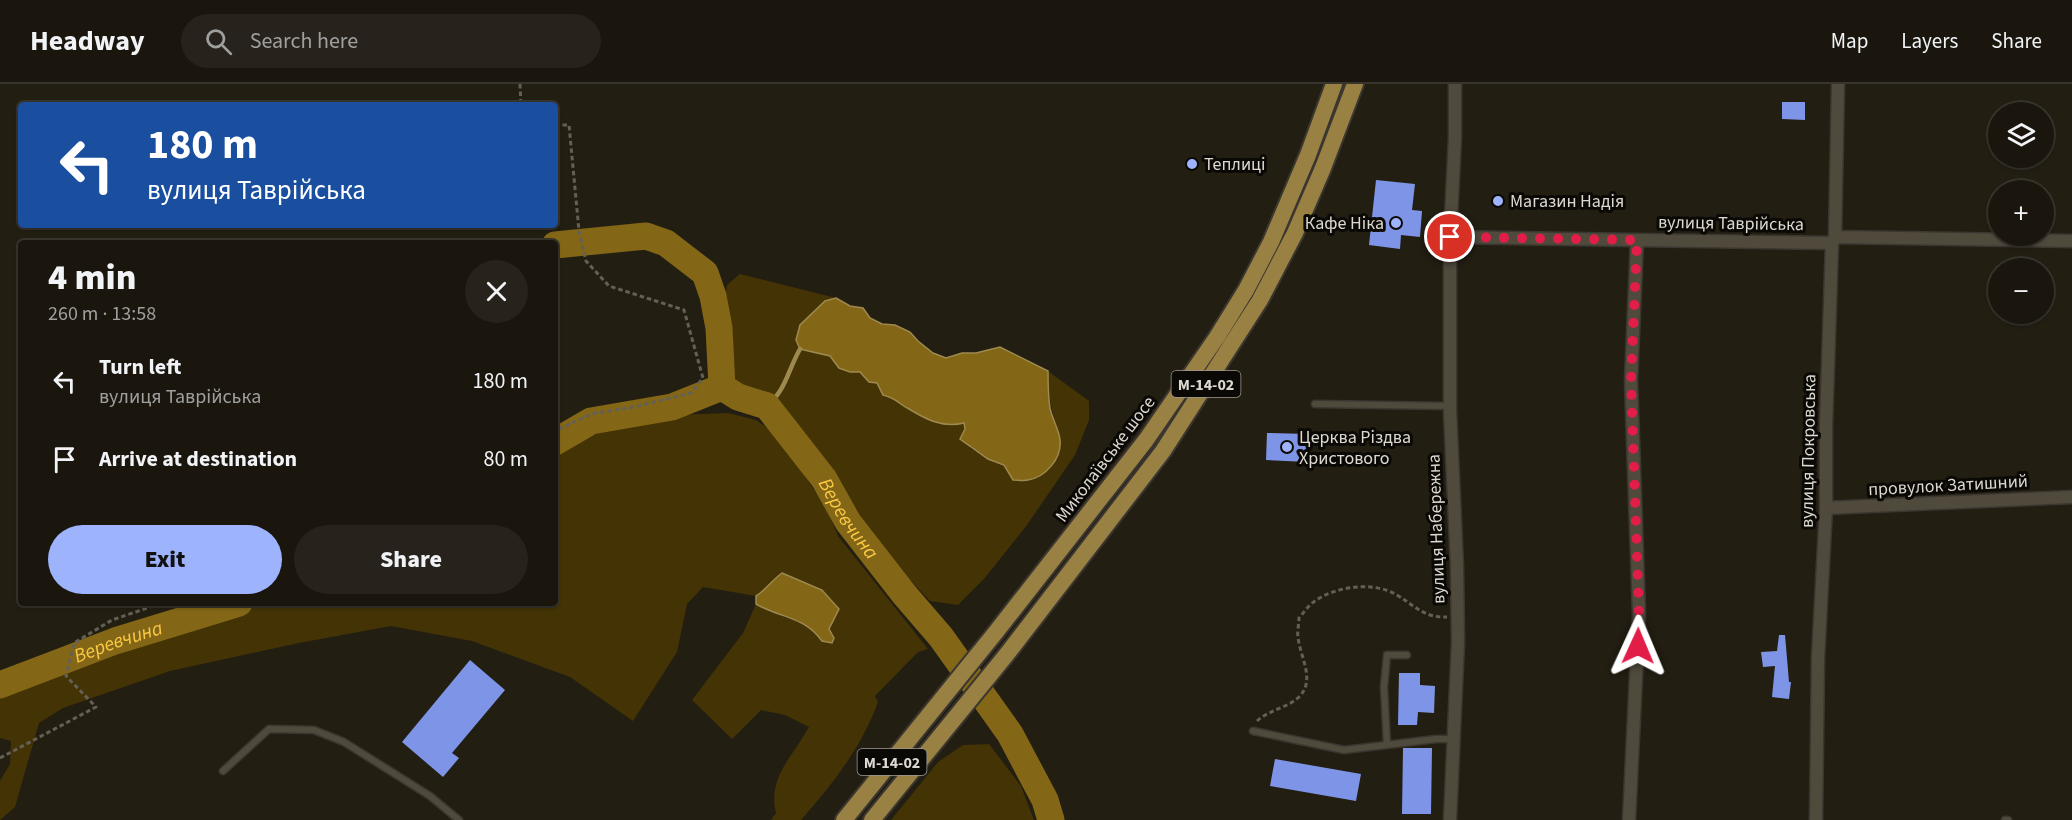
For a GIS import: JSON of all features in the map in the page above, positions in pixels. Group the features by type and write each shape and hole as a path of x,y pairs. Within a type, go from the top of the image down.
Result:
{"main road":[{"name":"Миколаївське шосе","path":"844,820 996,632 1146,440 1217,337 1246,290 1271,242 1334,84"},
{"name":"М-14-02","path":"872,820 1007,654 1163,451 1260,300 1295,233 1323,168 1354,84"}],"street":[{"name":"вулиця Набережна","path":"1450,820 1458,617 1450,406 1450,237 1455,84"},
{"name":"вулиця Покровська","path":"1816,820 1818,658 1826,508 1826,426 1838,84"},
{"name":"вулиця Таврійська","path":"1450,237 2072,242"},
{"path":"1629,820 1639,614 1631,381 1637,240"},
{"name":"провулок Затишний","path":"1826,508 2072,497"}],"lane":[{"path":"1315,404 1450,406"},
{"path":"1387,745 1384,687 1388,655 1407,655"},
{"path":"223,771 268,729 314,729 344,742 430,796 459,820"},
{"path":"1252,731 1344,750 1452,739"}],"path":[{"path":"520,84 521,102"},
{"path":"558,124 569,125 579,231 586,261 609,286 684,310 703,378 691,393 634,407 591,414 558,430"},
{"path":"1252,731 1256,722 1263,715 1299,697 1305,687 1307,675 1298,637 1299,618 1316,600 1336,591 1369,587 1384,589 1434,618 1458,617"},
{"path":"0,758 96,707 66,676 74,643 112,620 153,606"}],"shaded area":[{"path":"740,274 836,298 825,301 800,325 840,368 850,372 860,372 869,382 877,383 883,395 929,420 950,425 964,423 970,448 1004,465 1060,441 1050,398 1048,371 1089,401 1089,420 1075,455 1027,525 984,579 958,605 930,601 872,540 803,434 784,410 766,398 748,396 735,389 730,380 723,313 727,285"},
{"path":"836,298 850,306 863,308 870,318 882,324 895,325 910,332 933,353 946,358 1000,347 1048,371 1050,408 1060,440 1056,460 1047,471 1035,478 1013,480 1004,465 988,459 960,439 965,429 964,423 942,424 929,420 883,395 877,383 869,382 860,372 850,372 839,368 830,356 800,349 796,340 800,325 825,301"},
{"path":"728,413 756,420 777,435 827,509 838,536 928,649 918,652 875,696 878,702 855,750 835,779 801,820 771,820 776,813 774,800 778,778 809,727 785,715 761,710 732,739 692,700 743,633 756,604 812,628 822,641 832,625 775,578 765,591 756,596 703,587 687,604 677,652 633,721 570,677 472,641 391,626 170,671 63,708 39,723 15,807 0,820 0,781 10,764 11,741 0,738 0,680 76,648 231,606 558,606 558,436 674,415"},
{"path":"782,573 822,590 839,609 829,629 834,638 832,643 822,641 800,622 756,604 756,596"},
{"path":"989,744 1021,786 1034,820 891,820 938,762 963,745"}],"building":[{"path":"1782,102 1805,102 1805,120 1782,119"},
{"name":"Кафе Ніка","path":"1376,180 1415,184 1412,210 1422,211 1420,237 1401,235 1400,249 1369,245"},
{"name":"Церква Різдва Христового","path":"1267,433 1308,434 1307,462 1266,460"},
{"path":"1779,635 1785,635 1789,682 1791,682 1789,699 1772,697 1775,666 1763,667 1761,652 1777,651"},
{"path":"470,660 505,690 452,753 459,758 443,777 402,742"},
{"path":"1399,673 1420,673 1420,685 1435,686 1434,713 1418,712 1417,725 1398,725"},
{"path":"1403,748 1432,748 1431,814 1402,814"},
{"path":"1275,759 1361,774 1356,801 1270,786"}],"waterway":[{"path":"558,245 646,236 666,243 705,273 713,296 719,328 722,387"},
{"path":"767,406 783,386 800,349"},
{"name":"Веревчина","path":"558,440 591,421 672,407 722,387 738,397 767,406 824,479 848,522 941,637 1010,734 1045,800 1051,820"},
{"name":"Веревчина","path":"0,685 115,641 229,606"}],"place":[{"name":"Теплиці","path":"1192,164"},
{"name":"Магазин Надія","path":"1498,201"},
{"name":"Кафе Ніка","path":"1396,223"},
{"name":"Церква Різдва Христового","path":"1287,447"}],"route":[{"path":"1450,237 1637,240 1631,381 1639,614 1638,646"}]}
